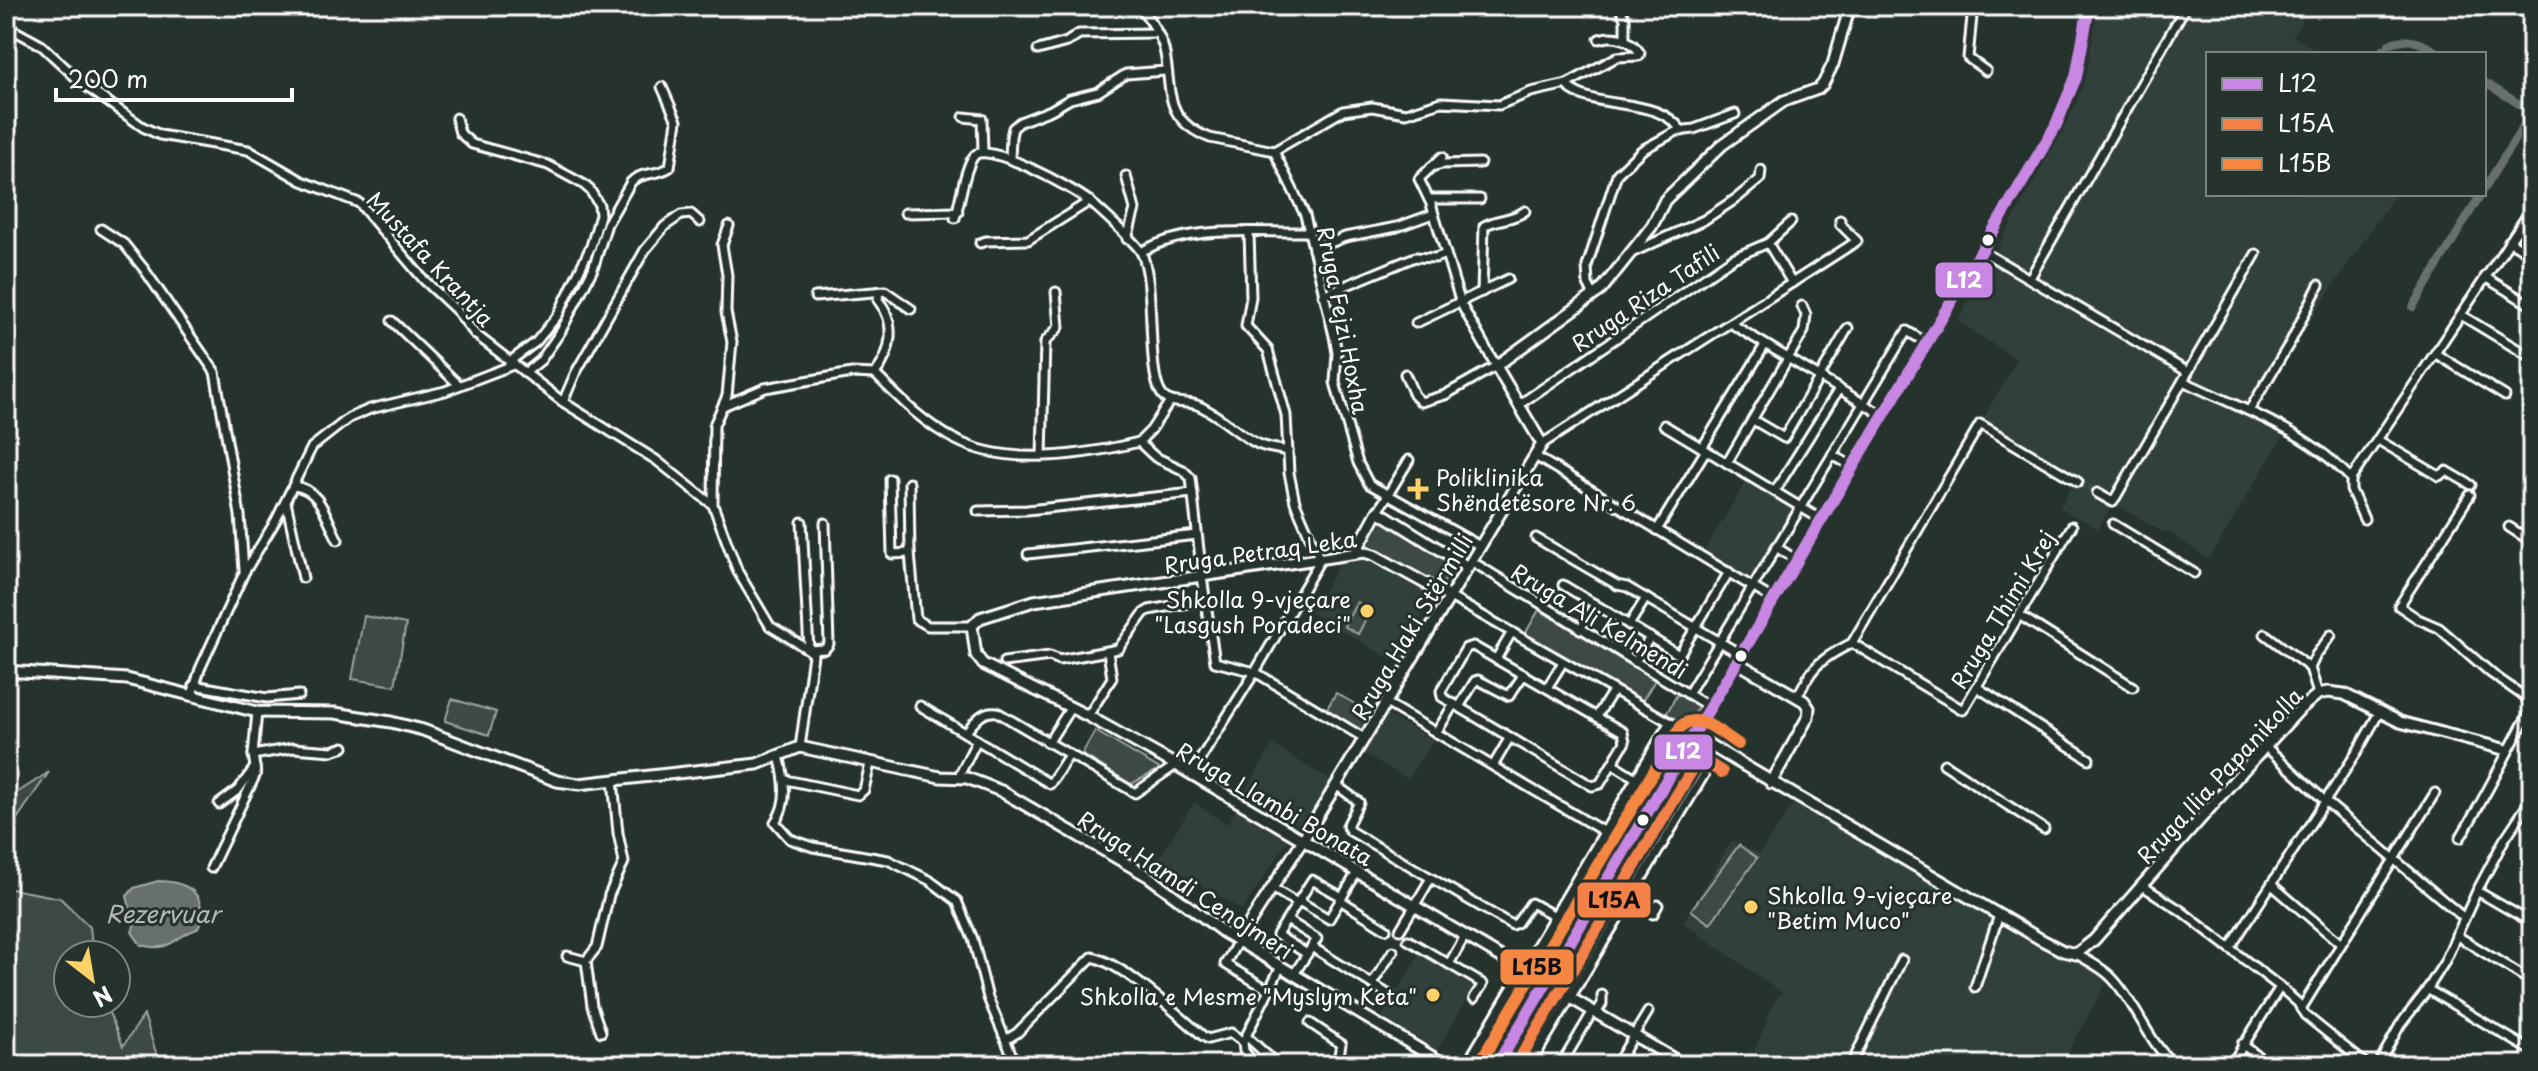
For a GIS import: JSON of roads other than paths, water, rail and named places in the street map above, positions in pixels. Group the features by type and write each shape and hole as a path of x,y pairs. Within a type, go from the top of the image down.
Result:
{"main road":[{"path":"1497,1065 2063,111 2080,60 2089,6"}],"street":[{"path":"876,10 885,6"},
{"path":"1139,6 1163,44 1173,106 1200,134 1219,141 1274,151 1324,121 1356,108 1372,107 1406,113 1441,102 1499,105 1531,92 1567,84 1617,57 1639,56 1639,49 1625,40 1611,36 1599,39"},
{"path":"1619,6 1625,19 1625,40"},
{"path":"1405,374 1414,395 1421,402 1445,395 1496,366 1594,296 1652,226 1659,207 1722,145 1784,101 1818,89 1823,84 1833,64 1850,6"},
{"path":"1973,6 1968,58 1986,71"},
{"path":"2030,278 2186,6"},
{"name":"Mustafa Krantja","path":"6,26 41,45 84,85 143,127 160,135 248,150 302,181 359,203 424,280 469,327 511,363 563,402 656,460 713,505"},
{"path":"1038,50 1067,42 1079,34 1157,33"},
{"path":"1010,159 1013,128 1020,122 1070,99 1098,92 1126,74 1165,71"},
{"path":"1567,84 1579,94 1666,117 1674,121 1682,132"},
{"path":"525,373 541,360 561,331 593,269 607,224 633,179 670,167 677,121 662,87"},
{"path":"1594,296 1588,284 1587,266 1610,203 1613,182 1623,167 1642,150 1677,131 1735,114"},
{"path":"964,117 982,119 983,151"},
{"path":"193,690 244,573 286,502 312,447 349,418 370,409 459,385 511,363 536,342 558,315 591,246 600,215 599,205 590,190 548,165 472,144 460,133 456,118"},
{"path":"905,213 956,215 971,161 983,151 997,153 1071,189 1090,201 1141,252 1156,381 1162,395 1170,401 1200,406 1255,443 1288,451"},
{"name":"Rruga Fejzi Hoxha","path":"1274,151 1305,215 1337,353 1335,382 1358,463 1369,484 1379,491 1389,493 1480,546"},
{"path":"1442,157 1419,179 1429,199 1461,304 1542,444"},
{"path":"1429,168 1442,164 1480,163"},
{"path":"1631,253 1714,214 1760,179 1761,170"},
{"path":"1126,176 1135,209 1127,239"},
{"path":"1429,199 1480,199"},
{"path":"980,243 1028,240 1090,201"},
{"path":"2364,519 2351,490 2351,479 2532,208"},
{"path":"1482,292 1484,226 1517,217 1525,211"},
{"path":"563,402 589,348 655,236 681,215 691,214 700,222"},
{"path":"1313,250 1345,237 1397,227 1433,214"},
{"name":"Rruga Haki Stërmilli","path":"1238,941 1303,840 1542,444 1857,241 1840,224 1840,220"},
{"name":"Rruga Riza Tafili","path":"1520,404 1733,258 1768,243 1791,222"},
{"path":"729,226 722,245 727,275 725,303 732,342 727,396 714,425 713,505 738,572 770,626 809,650 825,649 829,644 825,523"},
{"path":"101,229 124,244 144,269 215,372 240,515 244,573"},
{"path":"1141,252 1184,237 1309,232"},
{"path":"1191,774 1320,560 1295,502 1286,415 1268,350 1246,326 1251,297 1249,233"},
{"path":"2509,241 2532,255"},
{"path":"1768,243 1792,283"},
{"path":"1982,251 2188,372"},
{"path":"1323,295 1415,257 1435,258 1446,254"},
{"path":"2097,493 2113,502 2256,254"},
{"path":"2485,277 2532,306"},
{"path":"1416,323 1508,279"},
{"path":"2250,409 2291,341 2319,285"},
{"path":"815,297 885,291 911,309"},
{"path":"875,374 888,354 890,344 887,312 878,300 879,292"},
{"path":"1042,456 1045,342 1059,327 1056,292"},
{"path":"1727,463 1790,359 1806,326 1802,306"},
{"path":"2461,315 2532,358"},
{"path":"392,321 459,385"},
{"path":"1730,323 1884,416"},
{"path":"1753,420 1784,438 1848,328"},
{"path":"1688,694 1907,331 1927,343"},
{"path":"1657,530 1765,345"},
{"path":"2436,354 2505,396"},
{"path":"722,407 765,388 852,373 875,374 918,415 957,441 992,452 1042,456 1098,452 1139,442 1170,401"},
{"path":"2183,381 2250,409 2320,452 2351,479"},
{"path":"1775,491 1839,389"},
{"path":"1797,697 1813,668 1827,656 1852,643 1980,424 2078,482"},
{"path":"1664,425 1822,520"},
{"path":"2378,440 2439,476 2447,471 2471,485"},
{"path":"1139,442 1155,457 1188,474 1215,662 1255,672 1364,738"},
{"path":"1832,455 1854,467"},
{"path":"1535,456 1774,600"},
{"path":"1355,553 1409,460"},
{"path":"890,479 892,554 910,553"},
{"path":"909,483 910,553 919,622 928,626 972,626"},
{"path":"294,486 303,487 316,495 338,540"},
{"path":"978,511 1027,510 1193,493"},
{"path":"2470,495 2399,606 2439,628 2492,674 2532,702"},
{"path":"286,502 303,578"},
{"path":"1378,511 1470,564"},
{"path":"193,690 257,712 310,711 361,716 423,730 557,781 598,784 640,775 720,770 757,764 800,747 813,659 809,650 802,522"},
{"path":"2113,524 2194,573"},
{"name":"Rruga Thimi Krej","path":"1852,643 1963,710 2072,526"},
{"path":"2509,527 2532,542"},
{"path":"1028,554 1197,535"},
{"path":"1536,538 1719,642 1807,704 1809,713 1771,783"},
{"path":"1776,547 1798,561"},
{"name":"Rruga Petraq Leka","path":"972,626 992,614 1034,601 1355,553 1374,555 1694,736"},
{"name":"Rruga Ali Kelmendi","path":"1470,564 1711,708"},
{"path":"1563,585 1679,655 1729,572"},
{"path":"1629,625 1646,598"},
{"path":"1004,662 1050,656 1059,660 1108,652 1122,646 1149,610 1205,600"},
{"path":"1580,629 1595,604"},
{"path":"2019,615 2133,687"},
{"name":"Rruga Llambi Bonata","path":"972,626 980,662 1071,707 1176,765 1684,1065"},
{"path":"1496,659 1512,632"},
{"path":"2265,634 2310,668 2318,694"},
{"path":"2310,668 2331,635"},
{"path":"1635,662 1650,637"},
{"path":"1473,646 1496,659 1597,716 1626,737 1600,784 1592,786 1442,697 1441,693 1467,647 1473,646"},
{"path":"1088,716 1112,678 1108,652"},
{"path":"1547,688 1563,662"},
{"path":"6,671 127,679 267,698 299,695"},
{"path":"1436,733 1475,681 1509,696 1524,674"},
{"path":"1977,687 2089,759"},
{"path":"1597,716 1613,691"},
{"name":"Rruga Ilia Papanikolla","path":"2076,954 2094,940 2265,746 2318,694 2344,694 2400,722 2507,750"},
{"path":"1386,703 1628,846"},
{"path":"920,706 1050,784 1069,755"},
{"path":"1048,743 1071,707"},
{"path":"2230,948 2380,711"},
{"path":"211,868 256,774 253,755 257,712"},
{"path":"965,733 981,714 997,712 1135,793 1176,765"},
{"path":"2460,838 2531,712"},
{"path":"1466,1065 1669,723"},
{"path":"1694,736 1999,915 2063,951 2076,954 2110,976 2159,1050 2175,1065"},
{"path":"1493,766 1510,737"},
{"path":"958,778 977,740"},
{"path":"2265,746 2464,918"},
{"path":"253,755 293,748 332,751 344,747"},
{"name":"Rruga Hamdi Cenojmeri","path":"800,747 870,764 975,780 1001,791 1148,876 1238,941 1446,1065"},
{"path":"779,756 786,780 782,813 775,822 790,839 813,847 888,860 929,880 957,901 973,939 988,998 1016,1065"},
{"path":"786,780 858,795 864,790 870,764"},
{"path":"1613,764 1660,793"},
{"path":"1944,764 2044,829"},
{"path":"219,804 238,790 255,767"},
{"path":"1530,1065 1704,775"},
{"path":"601,1032 592,1006 586,961 597,947 609,895 624,862 613,780"},
{"path":"1336,785 1359,802 1347,827 1431,878 1512,925 1517,923 1531,903 1555,916"},
{"path":"2301,1009 2435,793"},
{"path":"2378,1065 2400,1025 2444,963 2504,840 2532,798"},
{"path":"1272,888 1329,919 1357,872"},
{"path":"1400,930 1431,878"},
{"path":"1386,929 1312,880 1277,935 1391,996"},
{"path":"1605,884 1653,914 1658,905"},
{"path":"2141,885 2280,987 2298,1003 2305,1015 2367,1065"},
{"path":"2272,885 2341,944"},
{"path":"2477,891 2532,923"},
{"path":"1975,987 1999,915"},
{"path":"1287,920 1317,939 1294,974"},
{"path":"2456,935 2532,982"},
{"path":"1449,964 1465,936"},
{"path":"1408,940 1483,984 1474,998"},
{"path":"1238,941 1225,964 1269,990"},
{"path":"1372,984 1393,951"},
{"path":"567,956 586,961"},
{"path":"1007,1039 1017,1033 1092,957 1137,983 1208,1039 1231,1033 1278,1065"},
{"path":"1851,1065 1902,960"},
{"path":"1255,1065 1244,1051 1244,1039 1281,966"},
{"path":"2231,1065 2280,987"},
{"path":"2427,989 2532,1051"},
{"path":"1561,1065 1602,1004 1602,995"},
{"path":"1616,1065 1648,1012"},
{"path":"1310,1023 1341,1044 1339,1055 1344,1065"},
{"path":"2242,1044 2269,1065"},
{"path":"1424,1065 1430,1056"}],"water":[{"name":"Rezervuar","path":"158,881 180,884 192,891 200,903 201,920 197,929 172,943 151,947 141,945 132,932 134,926 127,896 134,888"}],"waterway":[{"path":"2389,44 2409,41 2436,52"},
{"path":"2486,83 2532,112"},
{"path":"2486,186 2532,112"},
{"path":"2413,307 2480,196"}],"tunnel":[{"path":"2078,482 2097,493"}],"place":[{"name":"Poliklinika Shëndetësore Nr. 6","path":"1418,489"},
{"name":"Shkolla 9-vjeçare \"Lasgush Poradeci\"","path":"1367,611"},
{"name":"Shkolla 9-vjeçare \"Betim Muco\"","path":"1751,907"},
{"name":"Shkolla e Mesme \"Myslym Keta\"","path":"1433,995"}]}
